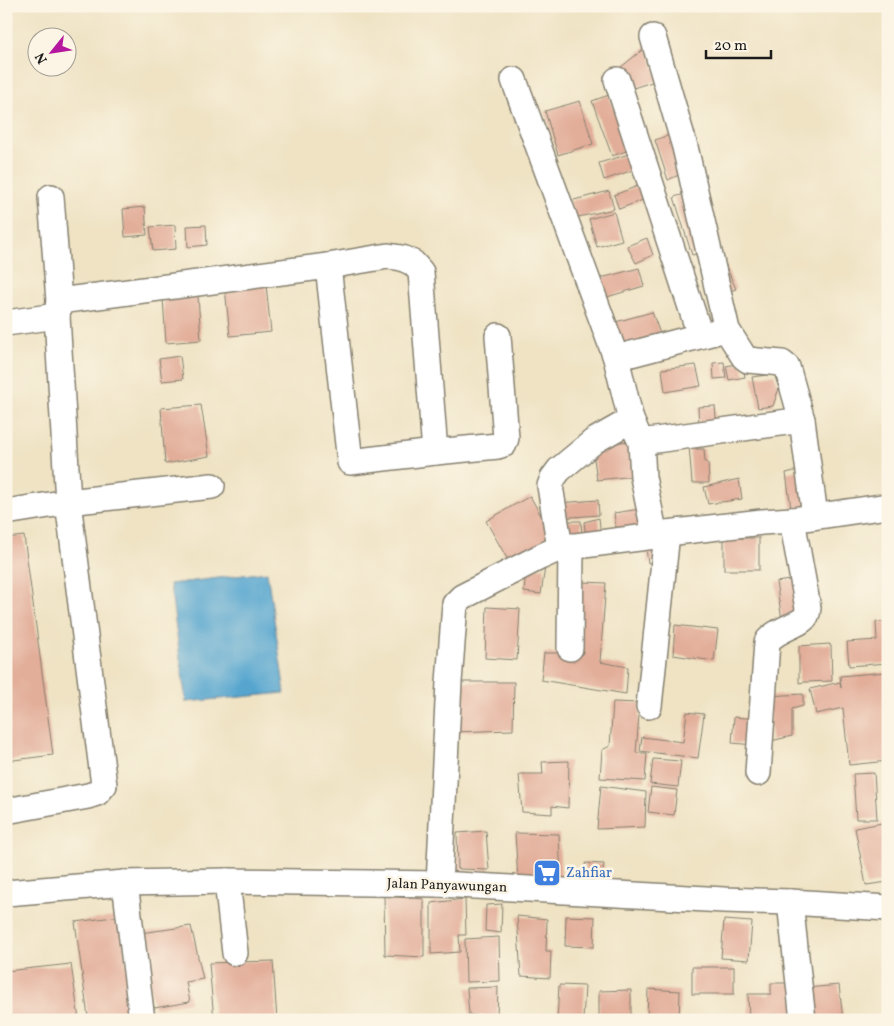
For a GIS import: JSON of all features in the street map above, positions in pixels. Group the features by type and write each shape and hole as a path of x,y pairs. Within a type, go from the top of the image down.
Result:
{"street":[{"path":"653,37 685,148 727,330 744,357 748,360 782,363 787,367 802,420 808,608 806,616 802,620 778,632 767,642 758,773"},
{"path":"514,80 616,358 631,420 641,442 643,477 661,534 649,706"},
{"path":"617,80 700,335"},
{"path":"6,811 88,796 97,793 104,785 68,502 51,197"},
{"path":"6,323 58,309 388,256 402,258 413,262 421,272 435,452"},
{"path":"328,266 350,462 504,444 506,438 498,336"},
{"path":"616,358 700,335 727,330"},
{"path":"570,648 566,547 550,486 559,470 594,442 631,420"},
{"path":"641,442 802,420"},
{"path":"6,512 68,502 212,486"},
{"path":"439,884 454,604 462,597 566,547 888,506"},
{"path":"227,881 235,953"},
{"name":"Jalan Panyawungan","path":"6,893 125,883 227,881 439,884 888,908"},
{"path":"125,883 142,1020"},
{"path":"790,902 803,1020"}],"water":[{"path":"267,572 285,693 186,702 170,584"}],"building":[{"path":"647,46 658,80 627,90 620,68"},
{"path":"609,95 629,150 612,156 592,101"},
{"path":"580,101 593,144 558,155 545,111"},
{"path":"675,133 687,171 668,180 655,140"},
{"path":"636,152 639,168 604,180 599,163"},
{"path":"643,184 648,198 619,209 614,195"},
{"path":"609,191 614,209 574,218 570,201"},
{"path":"688,193 706,251 692,255 674,197"},
{"path":"145,207 147,235 125,237 123,209"},
{"path":"614,212 622,240 597,247 589,219"},
{"path":"175,225 176,249 153,251 150,227"},
{"path":"206,225 207,245 188,247 187,226"},
{"path":"647,238 653,255 636,263 627,246"},
{"path":"725,264 736,289 724,293"},
{"path":"639,268 644,286 607,297 601,278"},
{"path":"266,285 271,332 230,336 225,288"},
{"path":"198,296 201,340 166,343 163,298"},
{"path":"652,312 662,339 620,347 612,323"},
{"path":"180,356 183,379 162,381 159,359"},
{"path":"724,362 726,378 714,379 713,363"},
{"path":"742,363 745,377 729,380 726,366"},
{"path":"696,365 701,386 665,392 662,369"},
{"path":"774,374 779,388 773,406 758,408 752,377"},
{"path":"201,405 209,456 165,464 161,408"},
{"path":"715,406 717,427 699,429 698,407"},
{"path":"631,441 635,476 597,480 592,445"},
{"path":"689,445 695,445 696,449 704,449 705,462 708,463 709,483 692,483"},
{"path":"806,468 811,507 791,509 786,473"},
{"path":"739,479 742,499 708,504 704,487"},
{"path":"530,496 557,544 513,569 486,521"},
{"path":"598,500 599,515 559,518 558,503"},
{"path":"640,509 644,532 617,536 614,513"},
{"path":"599,518 601,536 586,538 584,522"},
{"path":"558,521 581,521 582,538 562,541"},
{"path":"24,536 53,755 6,761 6,538"},
{"path":"724,538 759,538 759,570 724,570"},
{"path":"659,546 660,561 648,563 646,548"},
{"path":"545,567 541,594 524,592 526,570"},
{"path":"796,579 802,617 782,620 776,582"},
{"path":"583,582 606,583 600,662 628,667 626,694 541,680 544,653 576,653"},
{"path":"487,607 520,609 517,660 485,658"},
{"path":"888,621 888,663 849,666 847,642 877,640 876,622"},
{"path":"675,625 718,630 714,661 673,655"},
{"path":"830,644 832,681 799,683 799,646"},
{"path":"886,672 888,689 888,761 849,765 843,708 816,714 810,689 840,682 841,688 840,676"},
{"path":"454,682 514,682 513,730 454,732"},
{"path":"803,694 803,706 792,709 792,736 771,741 768,696"},
{"path":"613,702 640,703 636,753 647,753 645,781 600,778 602,750 610,746"},
{"path":"687,712 704,714 698,758 640,751 642,737 683,742"},
{"path":"734,717 757,719 754,745 732,743"},
{"path":"653,759 681,761 678,787 650,784"},
{"path":"569,761 568,808 552,806 552,814 522,812 519,774 543,774 542,762"},
{"path":"874,773 877,819 856,819 853,774"},
{"path":"601,786 646,792 645,827 597,829"},
{"path":"651,787 677,790 674,815 648,812"},
{"path":"888,822 888,882 866,885 855,828"},
{"path":"486,831 489,870 458,869 457,833"},
{"path":"515,833 559,834 561,882 518,880"},
{"path":"585,863 604,864 601,884 588,883"},
{"path":"384,896 424,899 424,957 385,955"},
{"path":"465,899 466,935 459,935 460,952 431,954 431,903"},
{"path":"502,904 501,933 485,931 486,905"},
{"path":"121,916 132,1013 88,1017 75,922"},
{"path":"517,916 547,919 546,951 551,951 550,978 521,976"},
{"path":"566,916 595,917 594,947 565,946"},
{"path":"724,920 752,922 749,960 721,958"},
{"path":"191,926 203,979 186,982 190,1002 154,1008 140,933"},
{"path":"499,937 500,981 466,982 465,939"},
{"path":"273,961 277,1020 214,1020 209,963"},
{"path":"71,964 79,1020 6,1020 6,971"},
{"path":"692,967 734,967 734,994 692,994"},
{"path":"771,983 793,983 794,1020 749,1020 748,994 771,994"},
{"path":"559,985 585,986 583,1020 557,1020"},
{"path":"839,985 843,1019 805,1020 807,988"},
{"path":"498,987 497,1017 469,1015 467,988"},
{"path":"648,989 680,991 679,1020 647,1020"},
{"path":"631,990 631,1020 599,1020 599,991"}],"place":[{"name":"Zahfiar","path":"547,873"}]}
